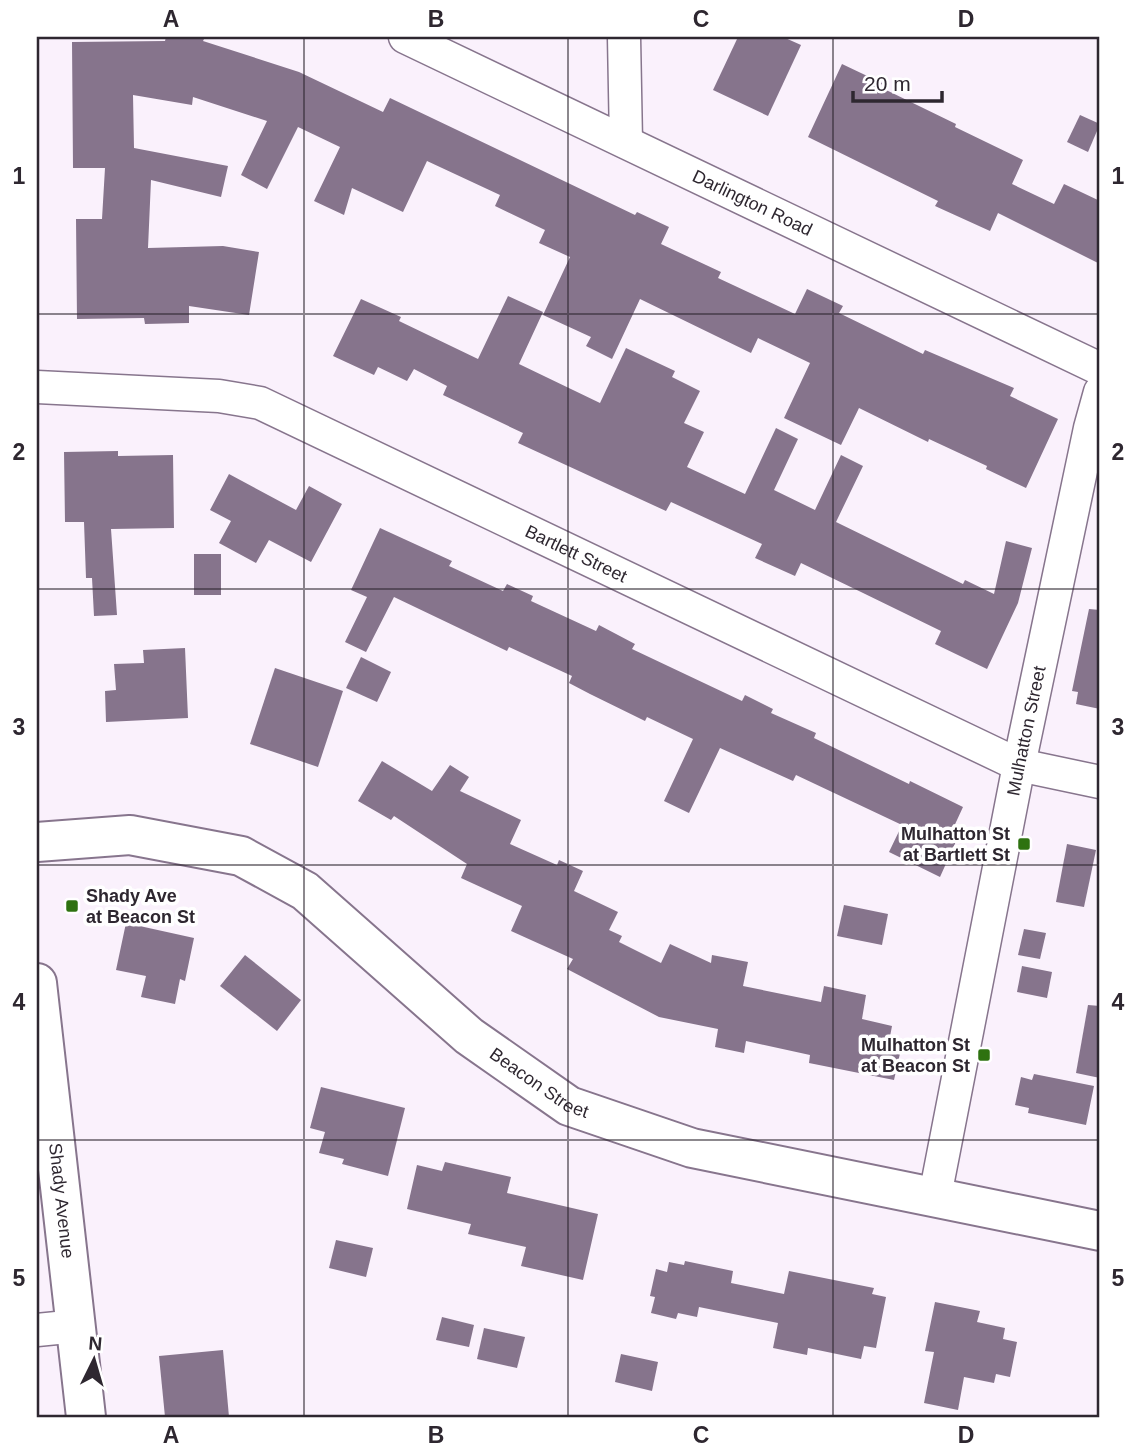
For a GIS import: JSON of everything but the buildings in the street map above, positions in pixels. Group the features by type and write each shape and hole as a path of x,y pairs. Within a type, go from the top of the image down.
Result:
{"main road":[{"name":"Beacon Street","path":"37,842 130,835 242,856 304,891 469,1037 569,1105 692,1148 1100,1231"},
{"name":"Shady Avenue","path":"37,983 86,1417"}],"street":[{"name":"Darlington Road","path":"405,37 1100,369"},
{"path":"624,37 626,142"},
{"name":"Bartlett Street","path":"37,387 219,396 260,403 1019,765 1100,782"},
{"name":"Mulhatton Street","path":"934,1196 1019,765 1090,428 1100,392"},
{"path":"37,1330 77,1326"}],"place":[{"name":"Mulhatton St at Bartlett St","path":"1024,844"},
{"name":"Shady Ave at Beacon St","path":"72,906"},
{"name":"Mulhatton St at Beacon St","path":"984,1055"}]}
